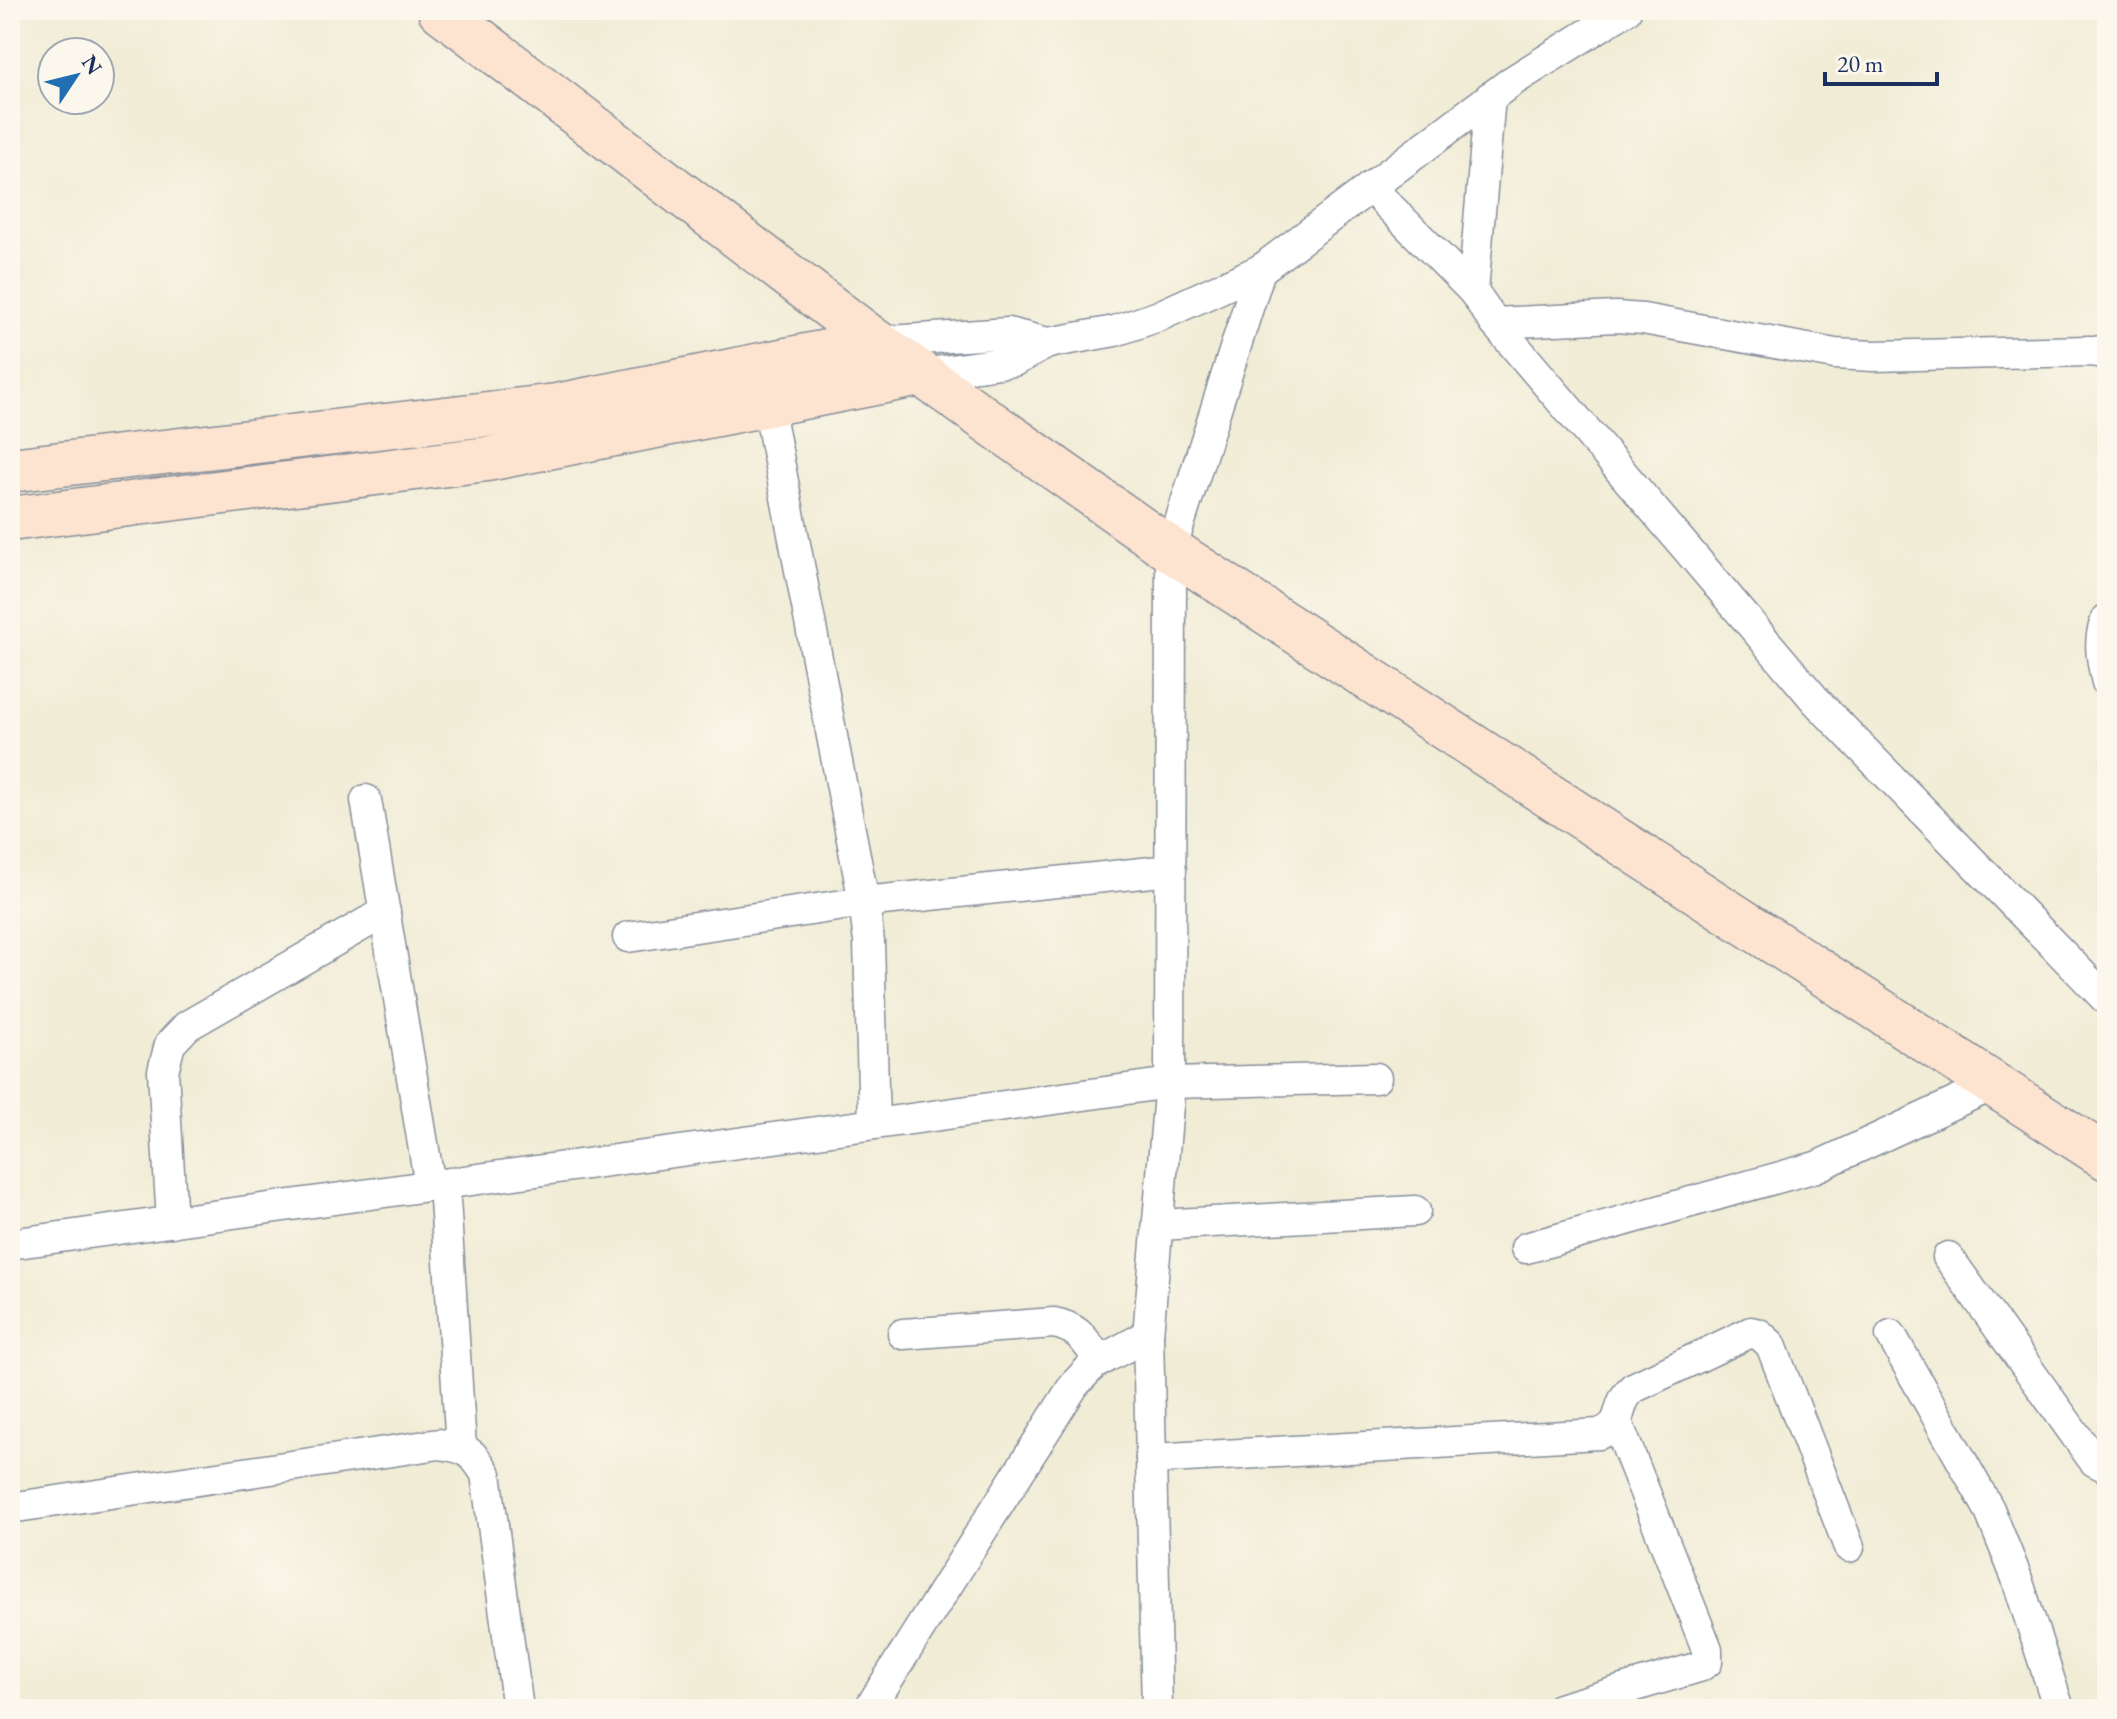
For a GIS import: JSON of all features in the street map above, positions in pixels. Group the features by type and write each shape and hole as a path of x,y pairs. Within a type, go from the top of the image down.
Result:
{"main road":[{"path":"440,10 876,342 1171,550 2107,1158"},
{"path":"10,470 556,406 876,342"},
{"path":"10,519 487,459 921,374"}],"street":[{"path":"921,374 1014,361 1048,343 1115,331 1159,316 1260,270 1490,97 1626,10"},
{"path":"1473,291 1490,97"},
{"path":"1370,187 1473,291 1495,323 1817,702 2107,1000"},
{"path":"1157,1709 1148,1335 1170,1083 1171,550 1260,270"},
{"path":"1495,323 1616,317 1643,319 1835,354 1874,356 2107,353"},
{"path":"876,342 1008,333 1048,343"},
{"path":"768,404 864,902 869,942 874,1124"},
{"path":"2107,619 2103,626 2101,647 2107,682"},
{"path":"366,800 437,1185 461,1447"},
{"path":"628,937 864,902 1171,870"},
{"path":"172,1222 163,1071 170,1044 187,1026 385,912"},
{"path":"10,1244 1170,1083 1376,1078"},
{"path":"1526,1248 1816,1167 1993,1085"},
{"path":"1158,1225 1415,1211"},
{"path":"1948,1257 2094,1461 2107,1465"},
{"path":"903,1334 1054,1323 1070,1326 1100,1361"},
{"path":"1151,1459 1599,1434 1611,1430 1617,1422 1622,1402 1633,1388 1751,1332 1759,1334 1771,1345 1849,1547"},
{"path":"869,1709 1074,1385 1094,1364 1148,1335"},
{"path":"1891,1335 1989,1509 2016,1576 2059,1709"},
{"path":"1559,1709 1707,1662 1707,1649 1617,1422"},
{"path":"10,1508 439,1444 461,1447 477,1460 486,1474 518,1709"}]}
